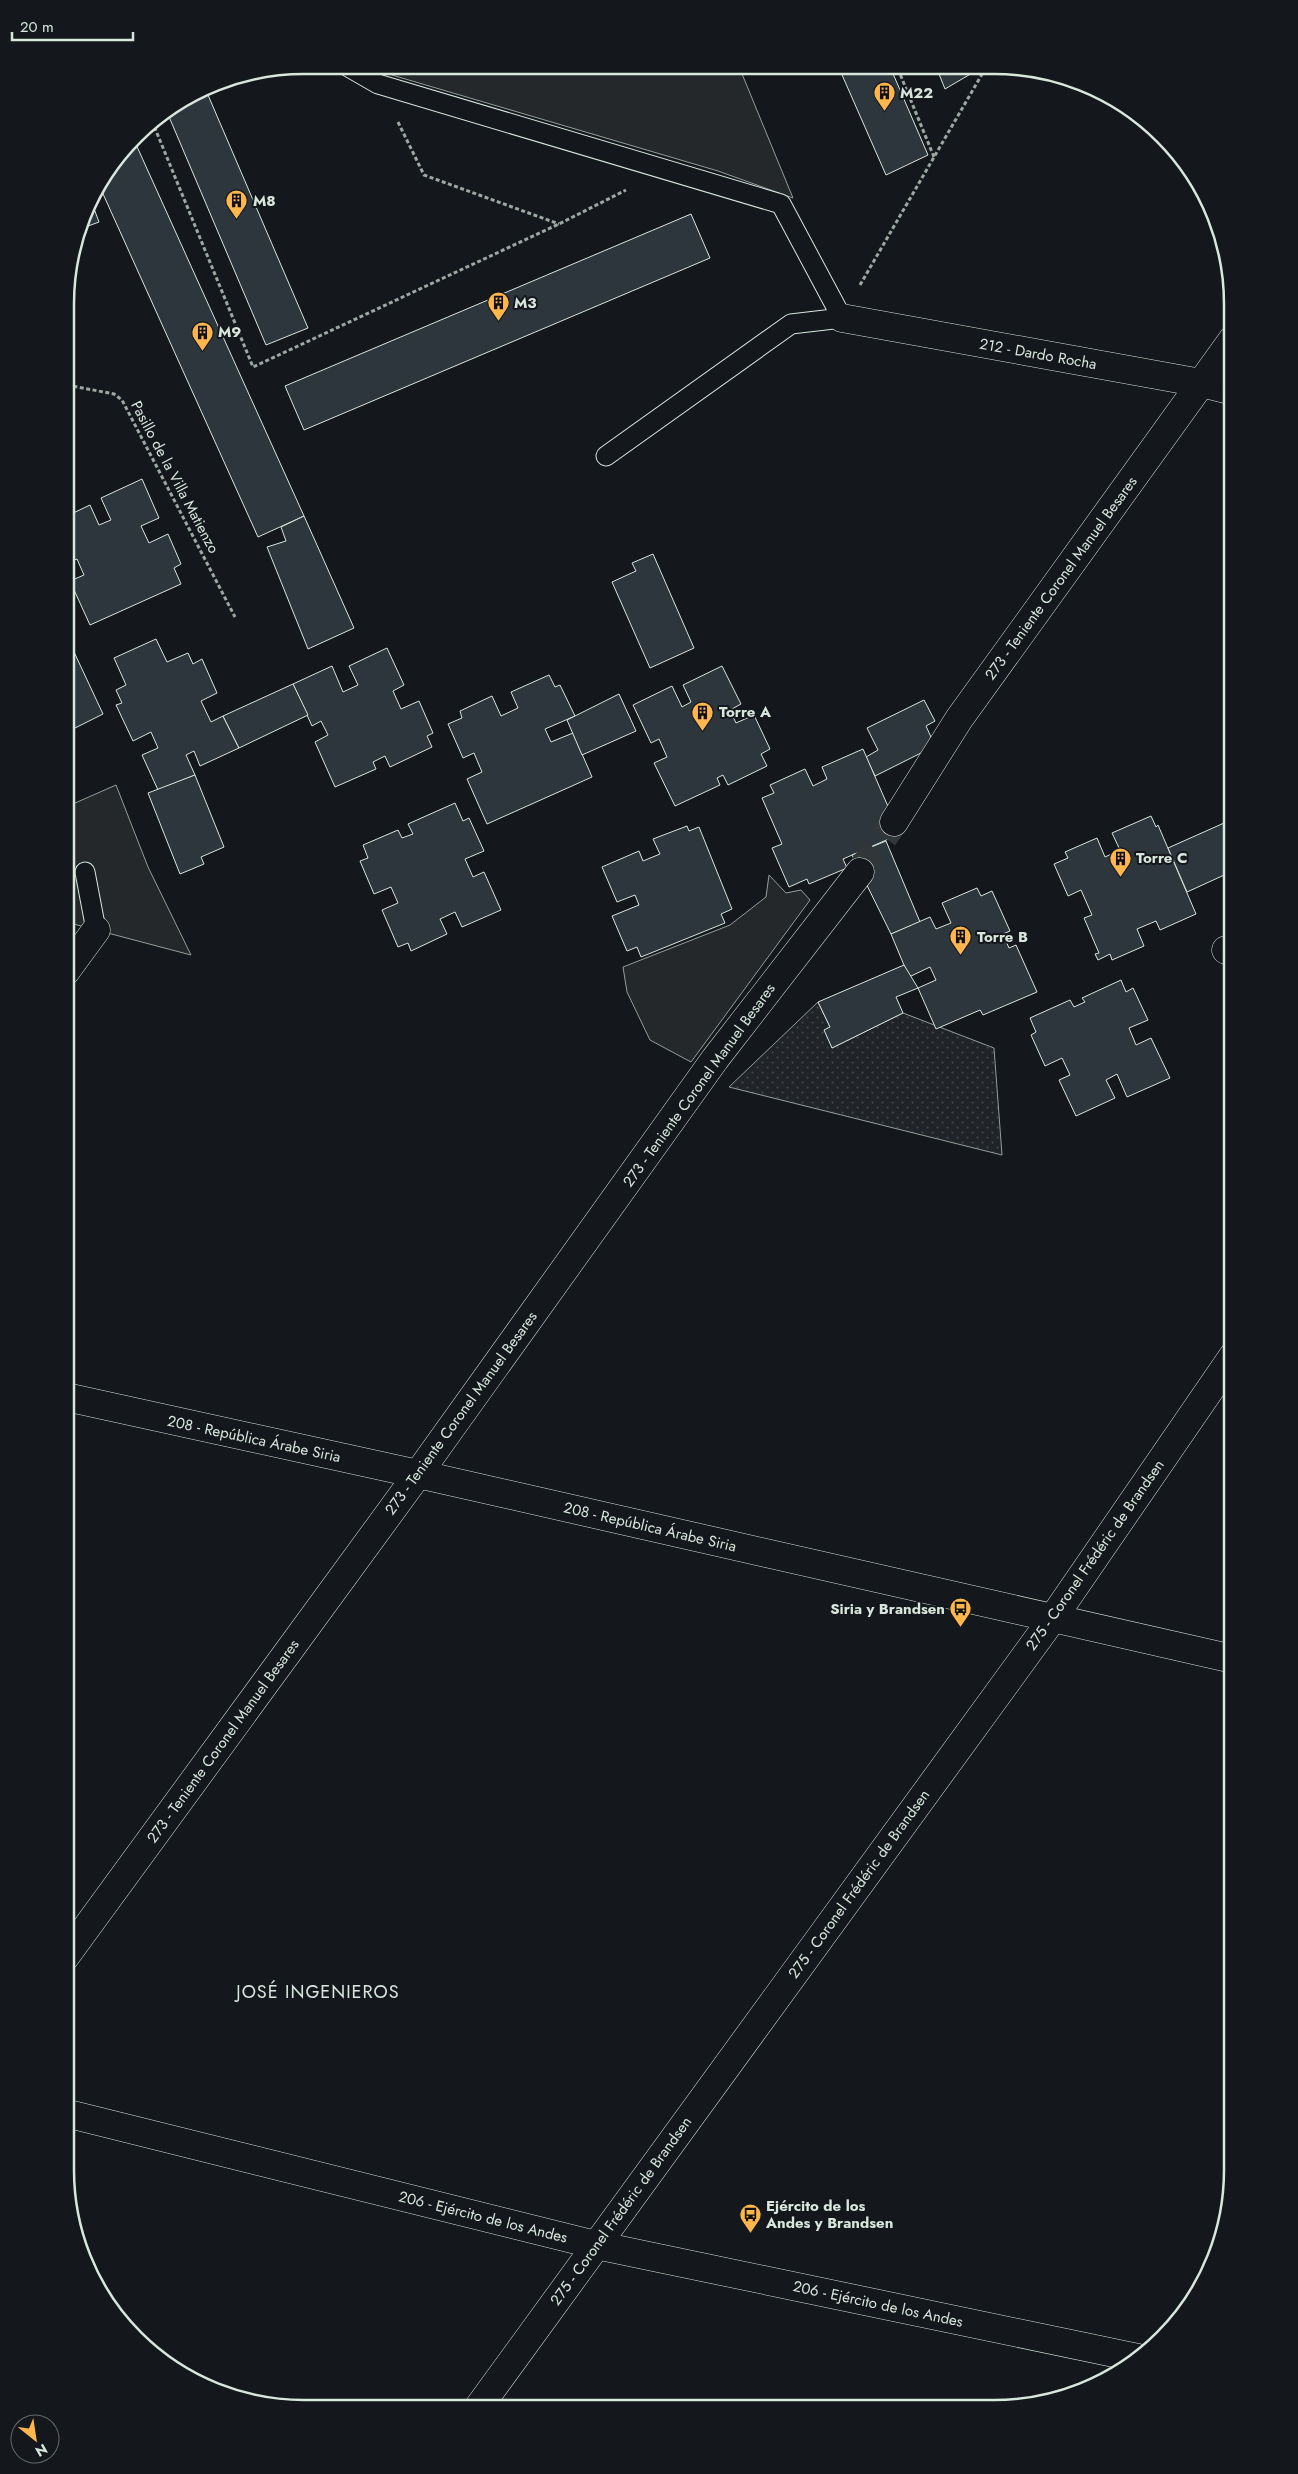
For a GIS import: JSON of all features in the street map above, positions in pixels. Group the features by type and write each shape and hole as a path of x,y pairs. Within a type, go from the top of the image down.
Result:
{"street":[{"name":"212 - Dardo Rocha","path":"842,318 1224,389"},
{"name":"273 - Teniente Coronel Manuel Besares","path":"894,822 959,719 1224,351"},
{"name":"273 - Teniente Coronel Manuel Besares","path":"74,1945 418,1474 715,1059 860,872"},
{"path":"74,960 96,930"},
{"name":"275 - Coronel Frédéric de Brandsen","path":"484,2400 1053,1618 1224,1369"},
{"name":"208 - República Árabe Siria","path":"74,1399 418,1474 1224,1657"},
{"name":"206 - Ejército de los Andes","path":"74,2114 596,2245 1129,2356"}],"lane":[{"path":"361,74 378,84 781,204 842,318 790,324 606,456"},
{"path":"85,872 96,930"}],"path":[{"path":"900,74 934,157"},
{"path":"842,318 982,74"},
{"path":"378,84 424,175 559,224"},
{"path":"155,128 253,367 559,224 667,170"},
{"name":"Pasillo de la Villa Matienzo","path":"74,386 114,394 122,400 235,617"}],"shaded area":[{"path":"388,74 742,74 793,198 718,171"},
{"path":"116,785 148,867 191,955 74,924 74,803"},
{"path":"769,875 786,893 801,890 810,900 691,1062 650,1040 627,992 623,967 730,925 766,897"},
{"path":"818,1002 830,1027 832,1048 903,1013 994,1048 1002,1155 729,1087"}],"building":[{"name":"M22","path":"842,74 893,74 928,155 886,175"},
{"path":"939,74 970,74 945,89"},
{"name":"M8","path":"208,95 308,328 266,345 169,117"},
{"name":"M9","path":"137,146 304,516 258,537 103,193 121,164"},
{"path":"94,209 99,222 87,226"},
{"name":"M3","path":"691,214 710,258 304,430 285,386"},
{"path":"142,479 159,518 141,526 149,543 168,534 181,564 174,568 181,584 90,625 74,590 74,579 84,575 77,559 74,560 74,513 90,505 99,525 111,520 101,498"},
{"path":"304,516 354,628 308,649 267,547 286,541 281,527"},
{"path":"653,554 694,648 650,668 612,582 636,571 632,563"},
{"path":"156,639 167,662 188,653 193,664 202,659 217,693 201,701 211,722 223,716 239,748 200,766 194,751 186,755 195,775 158,790 142,755 158,748 151,732 133,741 116,705 122,703 116,690 126,685 114,658"},
{"path":"387,648 404,685 393,691 401,709 419,701 433,733 427,736 432,747 390,767 385,756 373,762 376,769 335,787 315,742 328,735 321,721 312,726 293,684 332,666 343,692 358,685 349,666"},
{"path":"74,652 103,714 74,728"},
{"name":"Torre A","path":"722,666 741,704 730,710 736,723 754,715 770,749 761,754 767,766 728,785 723,775 717,778 720,785 675,806 654,763 667,757 659,739 651,743 633,705 672,686 682,707 691,702 683,685"},
{"path":"549,675 555,687 560,685 575,716 545,729 551,742 573,733 592,777 487,824 467,779 482,772 474,753 463,758 448,724 462,718 460,711 492,696 501,716 518,708 511,692"},
{"path":"293,684 308,715 239,748 223,716"},
{"path":"619,694 636,731 582,755 567,720"},
{"path":"924,700 935,721 926,726 935,746 875,776 866,757 878,750 867,728"},
{"path":"863,749 900,834 843,859 847,868 809,884 807,879 789,887 772,848 782,844 762,798 774,793 770,785 805,769 813,786 827,779 822,767"},
{"path":"195,775 224,847 201,857 204,864 180,874 148,793"},
{"path":"455,803 463,821 469,818 484,851 465,859 473,877 484,872 501,910 462,927 455,912 440,919 447,934 411,951 408,943 398,947 382,910 398,903 391,887 374,894 360,861 368,858 363,845 398,830 402,838 413,834 408,824"},
{"name":"Torre C","path":"1151,816 1156,827 1158,825 1196,914 1160,930 1156,921 1137,929 1144,946 1112,960 1110,954 1098,960 1095,954 1099,953 1084,918 1092,915 1081,890 1068,896 1054,864 1068,858 1065,852 1097,838 1105,857 1120,850 1112,833"},
{"path":"1224,823 1224,875 1187,892 1168,848"},
{"path":"687,826 689,831 699,827 732,909 721,914 725,923 641,957 637,947 627,951 612,916 639,905 635,895 617,902 602,867 639,851 643,861 660,854 653,839"},
{"path":"886,841 920,922 891,934 852,855"},
{"name":"Torre B","path":"977,888 981,896 992,891 1010,931 1003,934 1009,948 1016,945 1037,992 983,1015 980,1010 936,1029 918,988 936,980 930,967 909,977 891,934 930,917 936,929 951,923 942,903"},
{"path":"904,965 918,988 896,997 903,1013 832,1048 824,1030 830,1027 818,1002"},
{"path":"1121,980 1126,992 1133,988 1148,1020 1129,1028 1136,1045 1151,1038 1170,1078 1127,1097 1117,1074 1106,1080 1115,1098 1076,1116 1059,1080 1070,1075 1062,1058 1045,1066 1031,1035 1036,1032 1030,1018 1070,1000 1074,1007 1085,1002 1082,998"}],"tunnel":[{"path":"860,872 894,822"}],"place":[{"name":"M22","path":"884,112"},
{"name":"M8","path":"237,220"},
{"name":"M3","path":"498,322"},
{"name":"M9","path":"202,351"},
{"name":"Torre A","path":"703,731"},
{"name":"Torre C","path":"1120,877"},
{"name":"Torre B","path":"961,956"},
{"name":"Siria y Brandsen","path":"961,1628"},
{"name":"Ejército de los Andes y Brandsen","path":"750,2234"}],"district":[{"name":"JOSÉ INGENIEROS","path":"318,1992"}]}
